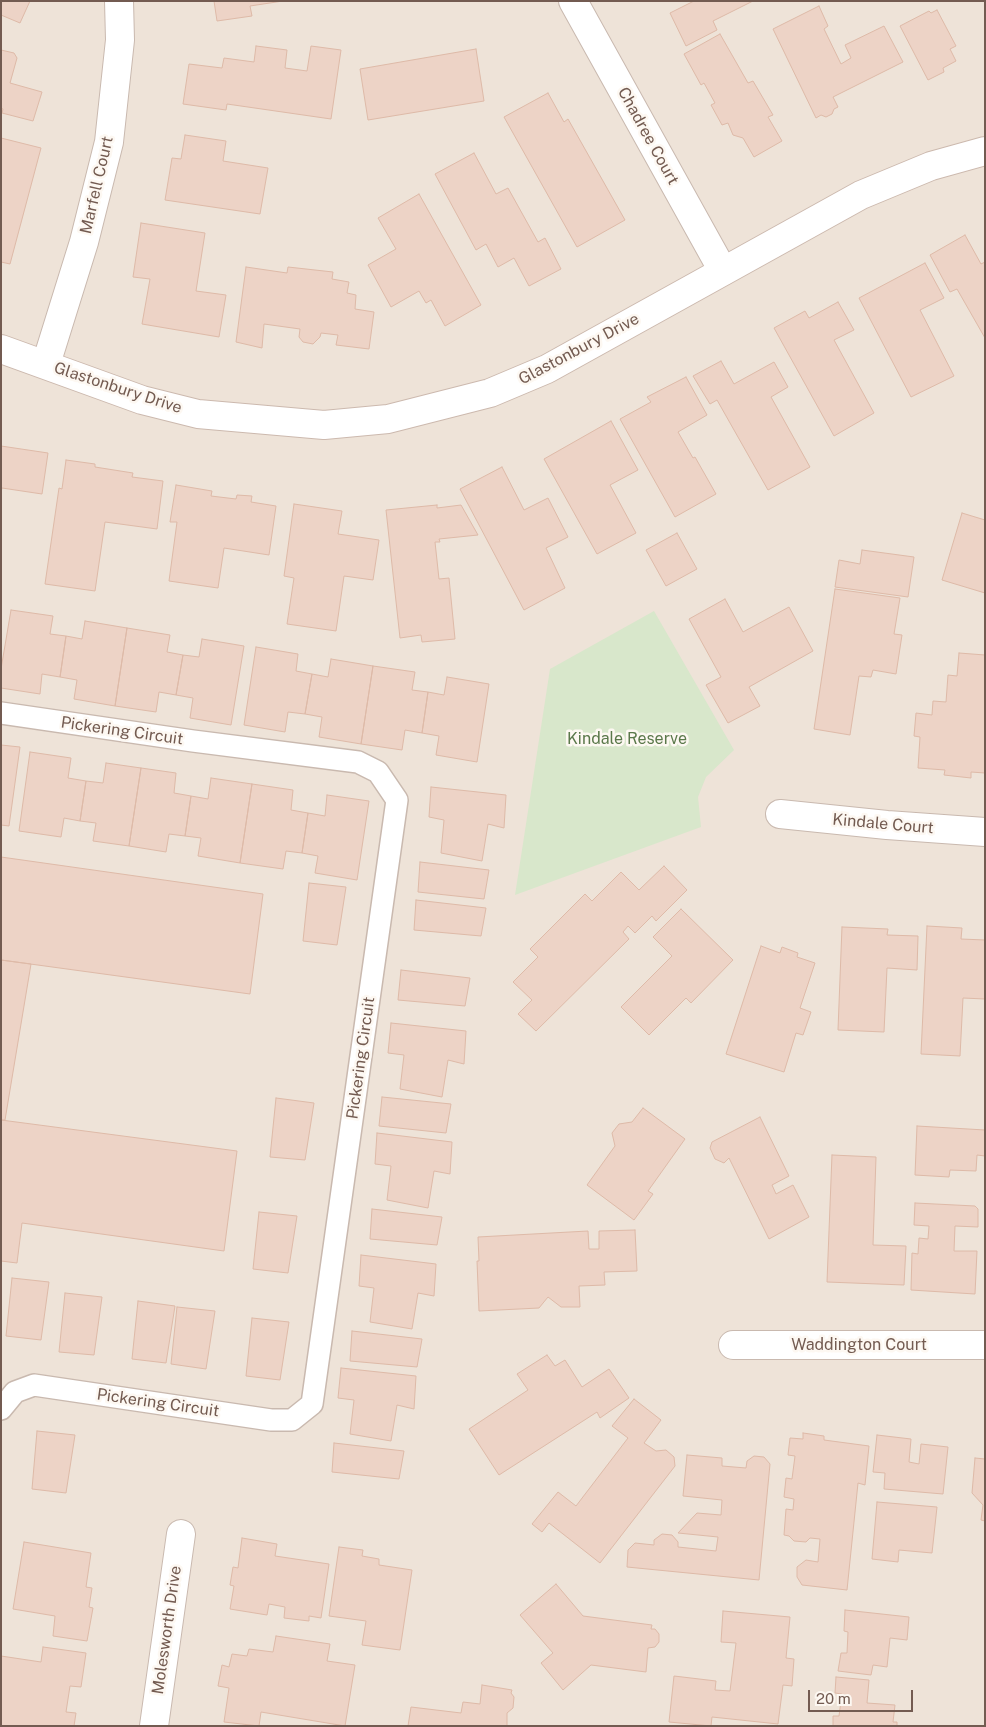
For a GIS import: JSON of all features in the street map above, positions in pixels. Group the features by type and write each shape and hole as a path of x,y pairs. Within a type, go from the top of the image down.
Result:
{"street":[{"name":"Marfell Court","path":"46,364 84,242 109,142 120,40 119,1"},
{"name":"Chadree Court","path":"573,1 723,271"},
{"name":"Glastonbury Drive","path":"1,349 142,400 198,414 324,425 388,420 490,393 547,369 861,195 932,166 985,151"},
{"name":"Kindale Court","path":"780,814 887,826 985,832"},
{"name":"Waddington Court","path":"734,1345 985,1345"},
{"name":"Molesworth Drive","path":"154,1726 181,1534"}],"lane":[{"name":"Pickering Circuit","path":"1,713 193,742 358,762 378,772 397,800 312,1404 292,1420 271,1420 34,1386 15,1392 1,1409"}],"shaded area":[{"path":"1,1 985,1 985,1726 1,1726"}],"green space":[{"name":"Kindale Reserve","path":"654,611 734,750 706,777 698,797 701,827 515,895 550,669"}],"building":[{"path":"1,1 30,1 20,23 1,15"},
{"path":"214,1 283,1 250,6 252,16 217,21"},
{"path":"694,1 753,1 713,21 717,30 686,46 670,13"},
{"path":"819,6 828,26 824,29 841,64 851,58 845,45 884,26 903,62 833,97 838,107 834,109 832,114 826,117 821,115 816,118 773,29"},
{"path":"937,10 956,46 950,49 956,61 943,68 944,72 928,80 900,26 929,11 931,13"},
{"path":"720,34 748,83 753,81 773,115 768,117 782,141 754,157 743,138 733,135 728,123 722,125 711,105 715,103 704,83 701,85 684,54"},
{"path":"256,46 287,50 285,68 307,71 311,46 341,50 331,119 227,104 226,110 183,104 189,64 222,68 224,58 254,62"},
{"path":"476,49 484,101 368,120 360,69"},
{"path":"1,50 14,53 17,58 10,83 42,92 33,121 2,113"},
{"path":"548,93 564,122 568,119 625,220 577,247 504,117"},
{"path":"185,135 226,141 223,161 268,168 260,214 165,200 172,158 181,159"},
{"path":"1,138 41,148 10,264 1,262"},
{"path":"474,153 496,194 508,188 538,242 545,238 561,269 529,286 514,258 498,267 486,244 476,250 435,174"},
{"path":"419,194 481,305 445,326 431,300 426,303 419,291 391,307 368,265 396,249 378,218"},
{"path":"141,223 205,233 196,291 226,295 219,337 142,324 150,279 133,277"},
{"path":"965,235 981,264 985,262 985,338 957,289 950,292 930,255"},
{"path":"925,263 944,298 920,310 954,376 911,397 859,298"},
{"path":"246,267 287,273 288,267 333,272 332,279 349,282 347,293 356,295 355,309 374,312 369,349 336,345 338,335 321,333 320,337 313,344 303,342 299,337 300,329 264,324 262,348 236,342"},
{"path":"838,302 854,330 834,340 874,413 834,436 774,328 805,311 809,318"},
{"path":"721,361 734,384 774,362 788,387 771,397 810,467 768,490 717,400 710,404 693,376"},
{"path":"686,377 707,415 678,432 716,494 675,517 620,419 651,402 647,397"},
{"path":"611,421 638,470 610,485 636,533 597,554 544,459"},
{"path":"1,446 48,453 42,494 2,488 1,492"},
{"path":"66,460 95,464 95,467 133,473 132,477 163,481 157,529 105,522 95,591 45,584 59,488 62,489"},
{"path":"502,467 524,510 548,498 568,537 546,548 565,588 524,610 460,489"},
{"path":"176,485 212,491 211,496 236,499 237,495 252,496 251,502 276,506 269,555 224,548 218,588 169,581 177,522 170,522"},
{"path":"294,504 342,511 338,534 379,540 373,580 344,576 336,631 287,624 294,578 284,576"},
{"path":"437,505 437,508 461,505 478,535 439,539 440,542 435,542 439,579 449,578 455,639 422,642 421,635 400,638 386,510"},
{"path":"962,513 985,520 985,593 942,580"},
{"path":"677,533 697,569 666,586 646,550"},
{"path":"862,550 914,557 908,597 835,587 839,560 860,564"},
{"path":"835,589 900,598 894,634 902,635 896,674 873,670 871,677 859,676 850,735 814,729"},
{"path":"725,599 743,632 789,607 813,651 749,687 760,706 728,723 706,685 721,677 689,619"},
{"path":"11,610 53,616 50,634 66,636 60,677 42,674 40,694 1,688 1,669"},
{"path":"85,621 127,628 115,706 74,699 77,680 60,677 66,636 82,639"},
{"path":"127,628 170,635 167,652 183,655 176,695 159,692 156,712 115,706"},
{"path":"202,639 244,646 231,725 190,718 193,698 176,695 183,655 199,657"},
{"path":"256,647 298,654 296,671 312,674 305,714 288,712 285,732 244,725"},
{"path":"959,653 985,655 985,773 971,772 971,778 944,775 945,770 918,768 920,737 914,736 916,713 932,715 933,701 946,702 948,675 957,676"},
{"path":"331,659 373,666 361,744 319,737 322,717 305,714 312,674 328,677"},
{"path":"373,666 415,672 412,690 428,692 422,733 405,730 402,750 361,744"},
{"path":"447,677 489,684 477,762 436,755 439,736 422,733 428,692 444,695"},
{"path":"1,745 20,747 9,826 1,825"},
{"path":"30,752 71,758 68,778 86,781 80,821 64,818 61,837 19,831"},
{"path":"106,763 141,768 129,846 93,841 96,823 80,821 86,781 103,783"},
{"path":"141,768 176,773 174,793 191,796 185,836 169,834 166,852 129,846"},
{"path":"211,778 252,784 240,863 198,856 201,838 185,836 191,796 208,799"},
{"path":"252,784 293,790 291,810 308,813 302,853 286,851 283,869 240,863"},
{"path":"431,787 506,795 504,828 488,824 482,861 441,853 444,820 429,817"},
{"path":"327,795 369,801 357,880 315,873 318,856 302,853 308,813 325,816"},
{"path":"1,857 263,894 250,994 1,960"},
{"path":"420,862 489,870 484,899 418,892"},
{"path":"664,866 687,890 656,921 652,916 635,933 628,926 623,932 629,939 536,1031 518,1014 532,1000 513,982 538,957 530,949 585,894 592,901 621,872 639,890"},
{"path":"309,883 346,887 337,945 303,941"},
{"path":"416,900 486,908 481,936 414,930"},
{"path":"681,909 733,960 691,1003 686,998 649,1035 621,1007 672,956 653,937"},
{"path":"927,926 962,928 961,939 985,940 985,999 963,998 960,1056 921,1054"},
{"path":"842,927 888,929 887,935 918,936 917,970 887,968 884,1032 838,1030"},
{"path":"761,946 780,953 782,947 798,953 797,957 815,963 800,1008 811,1012 803,1035 796,1033 784,1072 726,1054"},
{"path":"1,960 31,964 5,1120 1,1120"},
{"path":"401,970 470,978 465,1006 398,1000"},
{"path":"391,1023 466,1031 464,1064 448,1060 442,1097 400,1089 404,1055 388,1053"},
{"path":"382,1097 451,1104 446,1133 379,1126"},
{"path":"276,1098 314,1103 305,1160 270,1157"},
{"path":"643,1108 685,1139 648,1191 653,1194 634,1220 587,1185 615,1146 612,1133 619,1124 632,1122"},
{"path":"760,1117 789,1176 772,1185 776,1194 793,1185 809,1217 769,1239 729,1158 724,1163 715,1159 710,1148 712,1142"},
{"path":"1,1120 237,1151 224,1251 22,1223 17,1263 1,1261"},
{"path":"917,1126 985,1130 985,1156 977,1155 976,1171 950,1170 949,1177 915,1175"},
{"path":"377,1133 452,1142 450,1174 434,1171 428,1208 387,1200 391,1166 375,1164"},
{"path":"832,1155 876,1157 873,1245 906,1246 904,1285 827,1282"},
{"path":"915,1203 975,1206 978,1209 978,1227 955,1226 954,1251 977,1251 975,1294 911,1290 912,1253 918,1254 919,1238 928,1239 929,1226 914,1225"},
{"path":"372,1209 442,1217 437,1245 370,1239"},
{"path":"259,1212 297,1216 288,1273 253,1269"},
{"path":"635,1230 637,1271 604,1272 605,1285 579,1286 580,1307 561,1307 548,1297 539,1308 479,1311 478,1237 588,1231 589,1249 599,1249 599,1231"},
{"path":"361,1255 436,1264 434,1296 418,1293 412,1329 370,1322 374,1288 359,1286"},
{"path":"12,1278 49,1282 41,1340 6,1336"},
{"path":"65,1293 102,1297 94,1355 59,1352"},
{"path":"138,1301 175,1306 166,1363 132,1359"},
{"path":"177,1307 215,1311 206,1369 171,1364"},
{"path":"252,1318 289,1322 280,1380 246,1376"},
{"path":"352,1331 422,1339 417,1367 350,1361"},
{"path":"547,1355 555,1366 565,1360 582,1387 609,1369 629,1398 600,1418 597,1412 499,1475 469,1429 528,1390 517,1374"},
{"path":"341,1368 416,1376 414,1409 397,1405 391,1441 350,1434 354,1400 338,1398"},
{"path":"634,1399 661,1420 644,1443 656,1451 666,1450 674,1457 675,1466 600,1563 549,1523 542,1532 532,1524 558,1492 576,1506 628,1438 612,1426"},
{"path":"37,1431 75,1435 66,1493 32,1489"},
{"path":"803,1433 824,1436 824,1440 869,1446 865,1485 858,1483 847,1590 802,1585 797,1577 797,1567 806,1560 818,1562 820,1539 810,1538 806,1542 794,1541 789,1536 784,1535 786,1509 793,1510 794,1499 784,1497 786,1478 792,1479 795,1456 788,1455 790,1438 803,1439"},
{"path":"877,1435 911,1439 909,1462 919,1464 921,1444 948,1447 943,1494 884,1489 885,1473 873,1472"},
{"path":"334,1443 404,1451 399,1479 332,1472"},
{"path":"687,1455 722,1458 722,1466 746,1468 747,1461 754,1456 764,1457 770,1464 759,1580 627,1567 628,1550 635,1543 654,1545 654,1540 662,1534 672,1535 678,1542 678,1547 716,1551 718,1537 678,1533 697,1513 721,1515 722,1500 683,1496"},
{"path":"975,1458 985,1459 985,1521 981,1520 983,1505 972,1493"},
{"path":"877,1502 937,1507 932,1553 899,1550 898,1562 872,1559"},
{"path":"242,1538 277,1544 275,1556 329,1564 321,1618 309,1616 309,1621 284,1618 285,1607 269,1604 267,1615 230,1609 234,1586 230,1585 233,1567 238,1568"},
{"path":"24,1542 91,1553 86,1587 92,1588 89,1607 93,1608 87,1641 53,1636 55,1616 13,1609"},
{"path":"339,1547 363,1550 362,1556 379,1559 379,1565 412,1570 400,1650 362,1645 366,1621 329,1616"},
{"path":"556,1584 583,1616 652,1625 651,1629 655,1629 659,1634 659,1642 655,1647 648,1648 646,1672 591,1665 563,1690 541,1663 553,1653 520,1615"},
{"path":"845,1610 909,1617 907,1640 890,1638 887,1667 873,1665 871,1675 838,1671 841,1653 847,1653 848,1632 844,1631"},
{"path":"723,1611 790,1617 786,1658 794,1659 792,1686 783,1685 778,1724 712,1717 711,1726 669,1722 674,1676 716,1681 715,1690 730,1691 736,1643 721,1642"},
{"path":"276,1636 330,1644 327,1661 355,1665 345,1726 261,1712 259,1726 224,1722 229,1688 218,1686 222,1665 229,1667 232,1654 247,1656 249,1649 273,1652"},
{"path":"43,1647 86,1653 81,1687 70,1686 66,1712 76,1713 74,1726 1,1726 1,1656 41,1662"},
{"path":"836,1677 869,1680 867,1703 895,1705 893,1722 897,1722 897,1726 833,1726 833,1716 839,1716 842,1694 835,1693"},
{"path":"482,1685 512,1690 511,1693 514,1697 513,1708 507,1713 507,1726 408,1726 411,1707 461,1713 463,1702 480,1704"}]}
